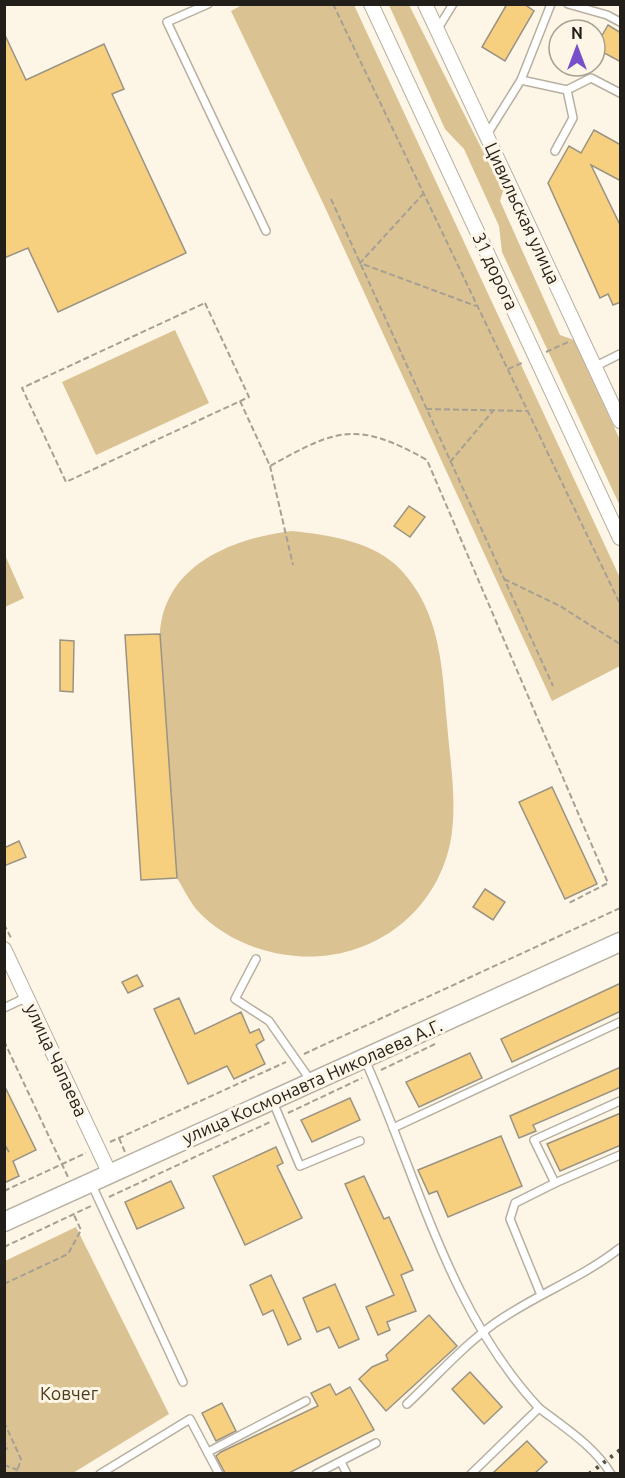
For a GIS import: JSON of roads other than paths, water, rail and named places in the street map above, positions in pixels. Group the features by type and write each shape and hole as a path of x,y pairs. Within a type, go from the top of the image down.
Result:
{"street":[{"name":"31 дорога","path":"371,4 621,538"},
{"name":"Цивильская улица","path":"425,4 621,421"},
{"name":"улица Космонавта Николаева А.Г.","path":"4,1222 109,1172 312,1082 368,1066 621,942"},
{"name":"улица Чапаева","path":"4,948 109,1172"}],"lane":[{"path":"208,4 167,22 266,231"},
{"path":"437,30 453,4"},
{"path":"486,136 521,80 551,4"},
{"path":"568,4 607,15 621,22"},
{"path":"521,80 567,90 591,78 621,93"},
{"path":"555,151 573,118 567,90"},
{"path":"596,366 621,354"},
{"path":"256,959 235,999 269,1022 312,1082"},
{"path":"4,1008 27,998"},
{"path":"393,1128 621,1022"},
{"path":"368,1066 460,1292 483,1334 510,1376 539,1408 587,1445 611,1473"},
{"path":"272,1100 300,1166 360,1141"},
{"path":"555,1183 534,1140 621,1101"},
{"path":"541,1295 510,1219 515,1203 621,1155"},
{"path":"90,1181 183,1382"},
{"path":"408,1404 483,1334 541,1295 600,1263 621,1248"},
{"path":"208,1452 306,1401"},
{"path":"471,1473 539,1408"},
{"path":"100,1473 190,1419 219,1473"},
{"path":"316,1473 376,1443"},
{"path":"341,1462 347,1473"}],"railway":[{"path":"589,1474 620,1450"}],"park label":[{"name":"Ковчег","path":"69,1393"}]}
